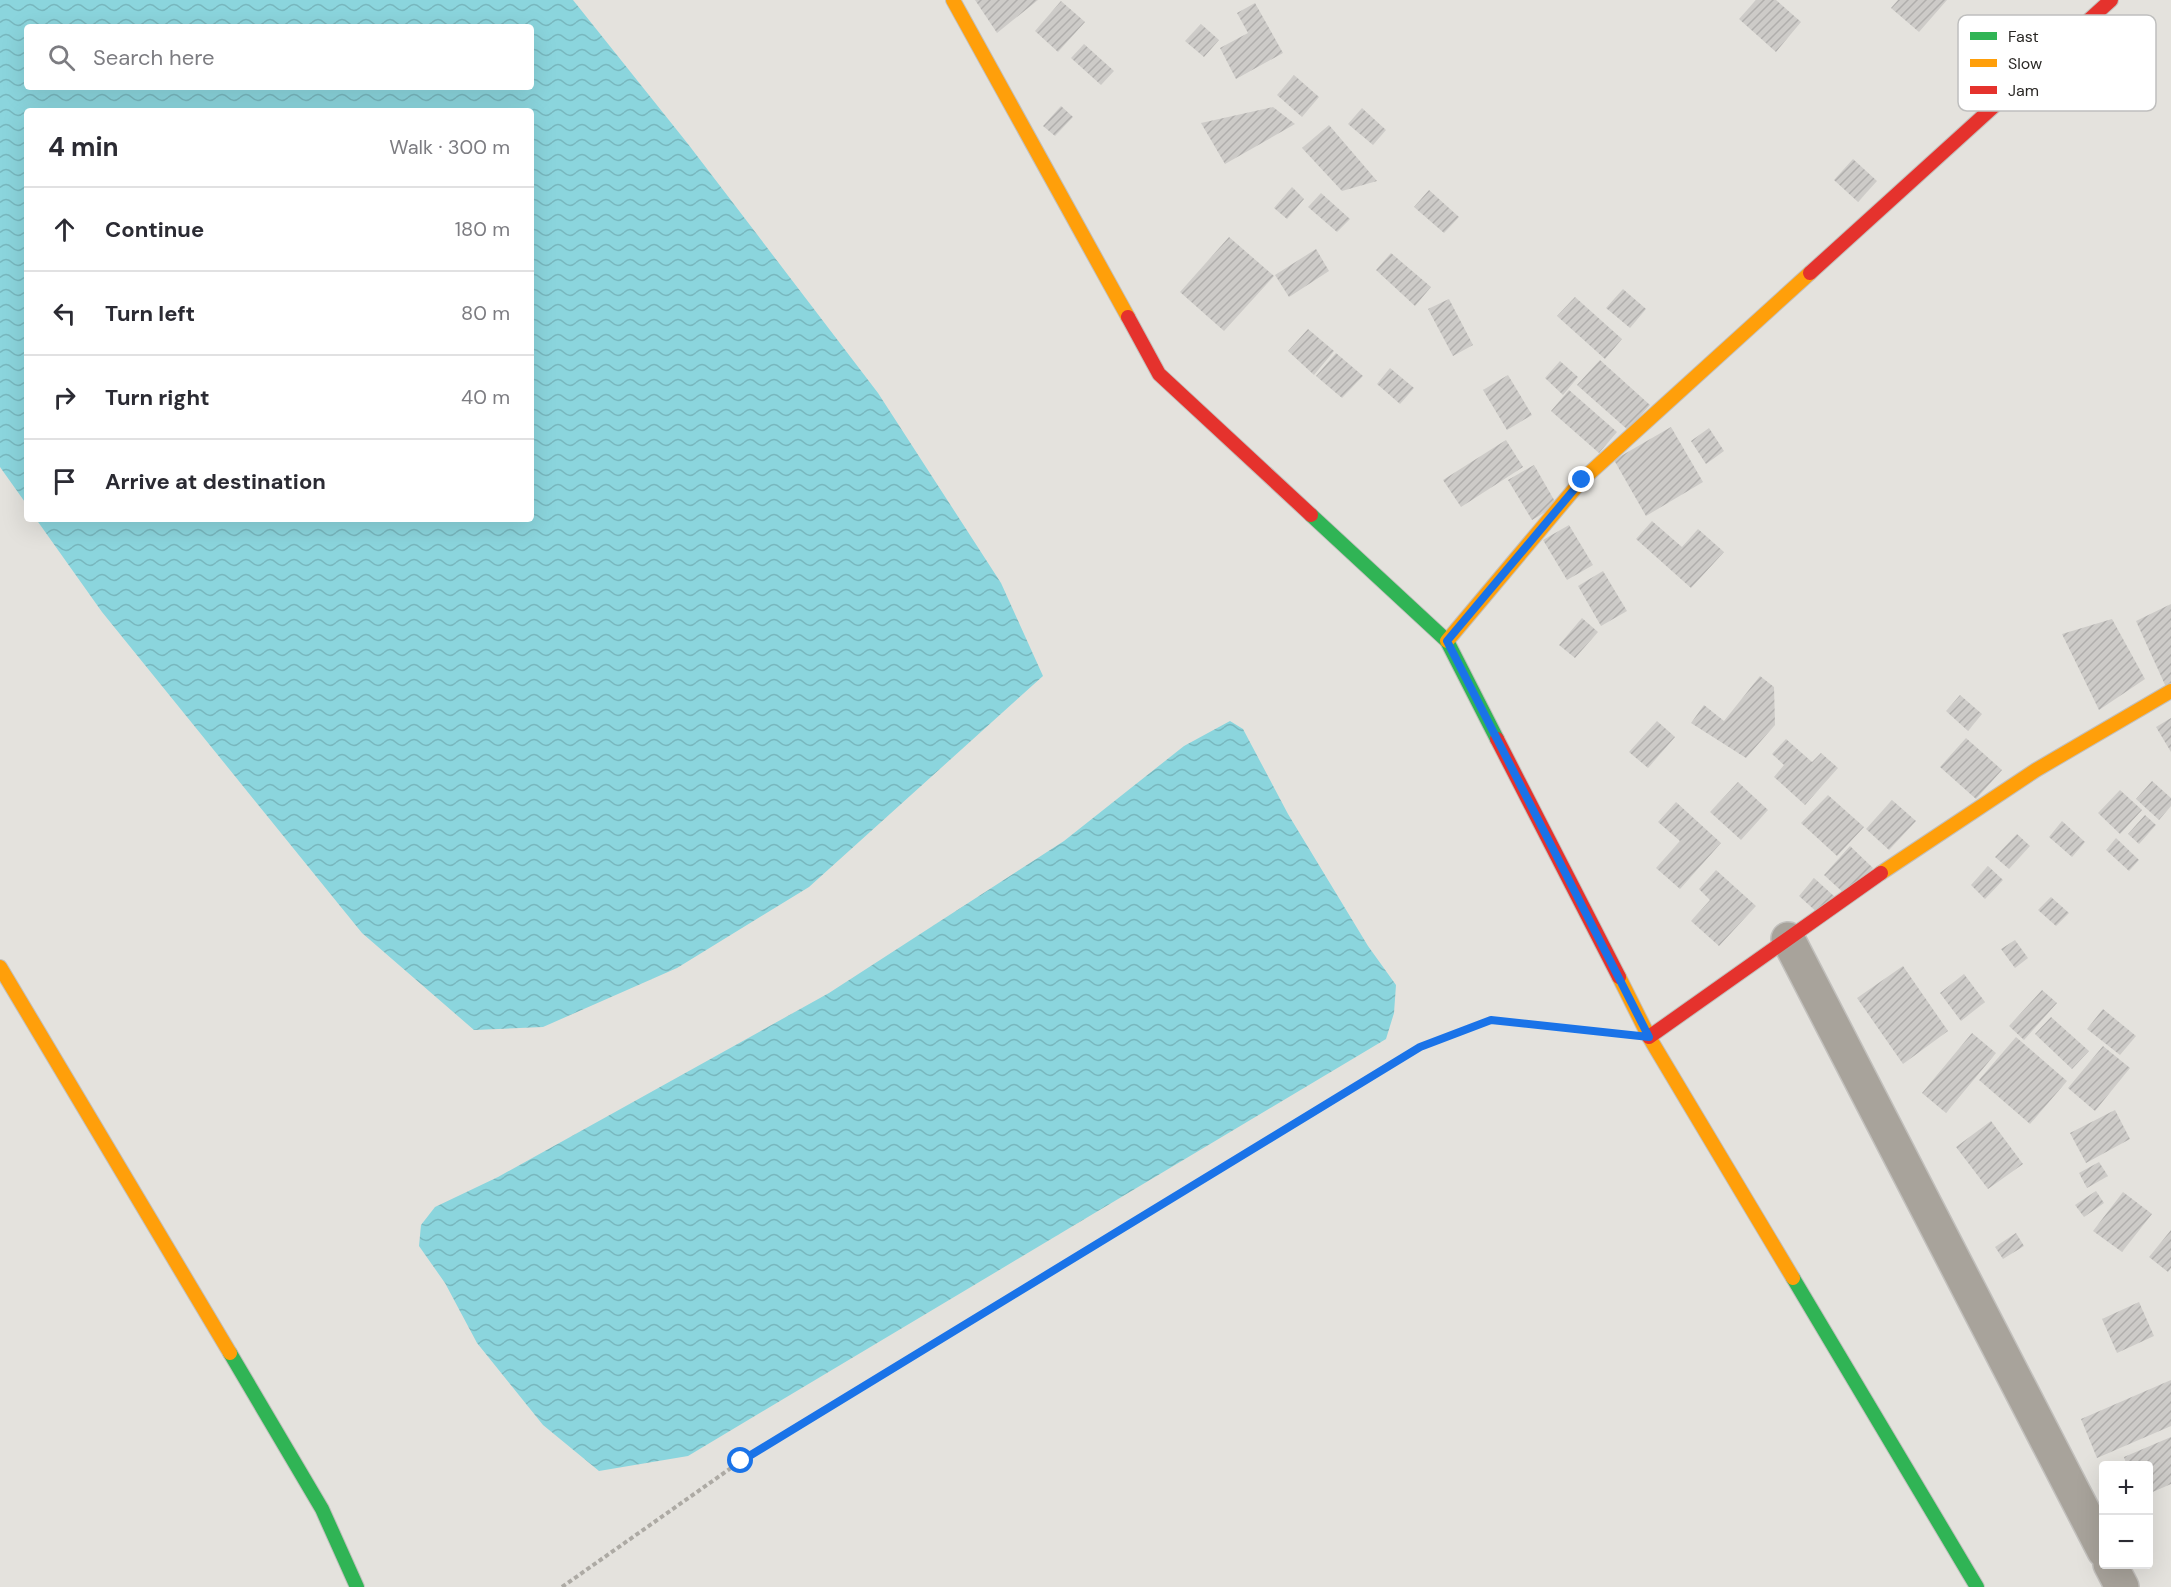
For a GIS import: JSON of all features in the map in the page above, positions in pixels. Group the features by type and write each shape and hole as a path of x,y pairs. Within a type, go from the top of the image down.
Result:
{"street":[{"path":"953,0 1159,374 1447,641 1649,1037 1977,1587"},
{"path":"2094,15 2111,0"},
{"path":"1447,641 1582,480 1989,111"},
{"path":"1649,1037 1918,848 2094,734 2171,691"},
{"path":"1788,939 2099,1543"},
{"path":"0,967 322,1509 357,1587"},
{"path":"2113,1569 2122,1587"}],"path":[{"path":"562,1587 741,1461 1420,1047 1491,1020 1649,1037"}],"water":[{"path":"0,0 573,0 688,144 878,393 1001,583 1043,676 809,887 677,968 543,1027 474,1030 362,933 102,612 38,522 534,522 534,108 24,108 24,501 0,467"},
{"path":"1230,721 1243,729 1288,814 1368,946 1396,985 1394,1013 1386,1039 688,1456 599,1471 543,1425 477,1343 445,1283 419,1246 421,1225 435,1207 498,1177 829,993 1064,841 1184,746"}],"building":[{"path":"975,0 1038,0 997,33"},
{"path":"1756,0 1776,0 1801,22 1776,52 1739,19"},
{"path":"1898,0 1947,0 1919,32 1891,8"},
{"path":"1061,1 1085,22 1058,52 1035,31"},
{"path":"1255,3 1283,53 1236,79 1220,48 1248,33 1237,13"},
{"path":"1201,24 1219,40 1204,57 1185,41"},
{"path":"1084,44 1114,71 1101,85 1071,58"},
{"path":"1294,75 1319,97 1302,117 1277,95"},
{"path":"1061,106 1073,117 1055,136 1043,126"},
{"path":"1273,107 1295,124 1225,164 1201,123"},
{"path":"1362,108 1386,130 1373,145 1348,124"},
{"path":"1329,125 1377,181 1342,191 1302,148"},
{"path":"1853,159 1877,181 1858,202 1834,180"},
{"path":"1292,187 1304,199 1287,219 1274,208"},
{"path":"1429,190 1459,217 1444,233 1414,207"},
{"path":"1321,193 1350,219 1337,232 1308,207"},
{"path":"1229,237 1274,276 1224,331 1180,292"},
{"path":"1316,249 1329,271 1289,297 1275,275"},
{"path":"1391,253 1431,287 1415,306 1376,270"},
{"path":"1623,289 1646,309 1630,328 1606,308"},
{"path":"1575,297 1622,339 1605,359 1557,316"},
{"path":"1449,299 1473,345 1453,356 1428,309"},
{"path":"1308,329 1334,351 1314,375 1288,351"},
{"path":"1336,353 1363,376 1342,398 1316,376"},
{"path":"1600,360 1650,405 1628,430 1577,385"},
{"path":"1560,361 1578,377 1563,395 1545,378"},
{"path":"1390,368 1414,388 1400,404 1377,384"},
{"path":"1508,375 1532,415 1507,430 1483,390"},
{"path":"1569,390 1617,432 1599,453 1551,411"},
{"path":"1671,427 1703,482 1646,516 1614,460"},
{"path":"1709,428 1724,451 1706,464 1691,441"},
{"path":"1506,440 1523,467 1461,507 1443,480"},
{"path":"1534,465 1557,505 1532,520 1508,480"},
{"path":"1652,521 1682,547 1698,529 1724,552 1691,588 1636,539"},
{"path":"1569,525 1593,565 1567,580 1543,540"},
{"path":"1603,571 1627,611 1601,626 1578,586"},
{"path":"2171,604 2171,685 2166,687 2136,621"},
{"path":"1582,618 1598,632 1575,658 1559,645"},
{"path":"2112,619 2145,679 2099,710 2062,634"},
{"path":"1760,676 1774,687 1775,725 1746,758 1691,723 1704,705 1724,721"},
{"path":"1960,695 1982,714 1968,731 1946,711"},
{"path":"2171,718 2171,752 2156,727"},
{"path":"1657,721 1675,737 1648,768 1629,752"},
{"path":"1966,738 2002,770 1976,799 1940,767"},
{"path":"1786,739 1812,762 1821,753 1838,768 1805,805 1774,777 1784,765 1772,754"},
{"path":"2152,781 2171,798 2171,806 2159,820 2136,799"},
{"path":"1738,782 1768,810 1741,840 1710,812"},
{"path":"2120,790 2142,810 2120,834 2098,813"},
{"path":"1828,795 1864,827 1837,856 1801,823"},
{"path":"1892,800 1916,821 1889,850 1866,829"},
{"path":"1676,802 1721,843 1680,889 1656,868 1680,841 1658,822"},
{"path":"2145,815 2156,825 2139,844 2128,834"},
{"path":"2062,821 2085,842 2072,857 2049,837"},
{"path":"2017,834 2030,846 2009,869 1995,857"},
{"path":"2116,838 2139,860 2129,871 2106,850"},
{"path":"1850,846 1873,868 1847,896 1824,875"},
{"path":"1988,866 2003,880 1985,899 1971,885"},
{"path":"1716,870 1756,906 1719,946 1691,921 1710,900 1699,889"},
{"path":"1814,878 1835,897 1819,914 1799,896"},
{"path":"2051,897 2069,913 2056,926 2038,910"},
{"path":"2015,940 2028,958 2015,968 2001,949"},
{"path":"1903,966 1948,1031 1903,1064 1857,998"},
{"path":"1964,974 1985,1002 1961,1021 1940,993"},
{"path":"2042,990 2057,1003 2024,1040 2009,1026"},
{"path":"2103,1009 2136,1036 2120,1055 2087,1029"},
{"path":"2051,1017 2089,1051 2072,1069 2035,1034"},
{"path":"1972,1033 1996,1053 1946,1113 1922,1093"},
{"path":"2016,1037 2067,1081 2030,1124 1979,1080"},
{"path":"2103,1046 2130,1068 2095,1111 2068,1088"},
{"path":"2115,1110 2130,1139 2086,1163 2070,1133"},
{"path":"1991,1121 2023,1164 1988,1189 1956,1147"},
{"path":"2099,1162 2108,1176 2087,1188 2079,1173"},
{"path":"2096,1191 2104,1203 2084,1217 2075,1205"},
{"path":"2123,1192 2152,1214 2122,1252 2093,1231"},
{"path":"2171,1230 2171,1268 2168,1272 2149,1257"},
{"path":"2016,1233 2024,1246 2003,1259 1995,1247"},
{"path":"2139,1302 2154,1336 2117,1353 2102,1319"},
{"path":"2171,1380 2171,1426 2097,1458 2081,1419"},
{"path":"2171,1437 2171,1484 2153,1492 2153,1461 2125,1461 2124,1457"}],"traffic: fast":[{"path":"1311,515 1447,641 1497,739"},
{"path":"1793,1278 1977,1587"},
{"path":"230,1353 322,1509 357,1587"}],"traffic: slow":[{"path":"953,0 1128,317"},
{"path":"1447,641 1582,480 1810,273"},
{"path":"1881,873 2036,770 2171,691"},
{"path":"0,967 230,1353"},
{"path":"1619,977 1649,1037 1793,1278"}],"traffic: jam":[{"path":"2094,15 2111,0"},
{"path":"1810,273 1989,111"},
{"path":"1128,317 1159,374 1311,515"},
{"path":"1497,739 1619,977"},
{"path":"1649,1037 1881,873"}],"route":[{"path":"741,1461 1420,1047 1491,1020 1649,1037 1447,641 1582,480"}]}
